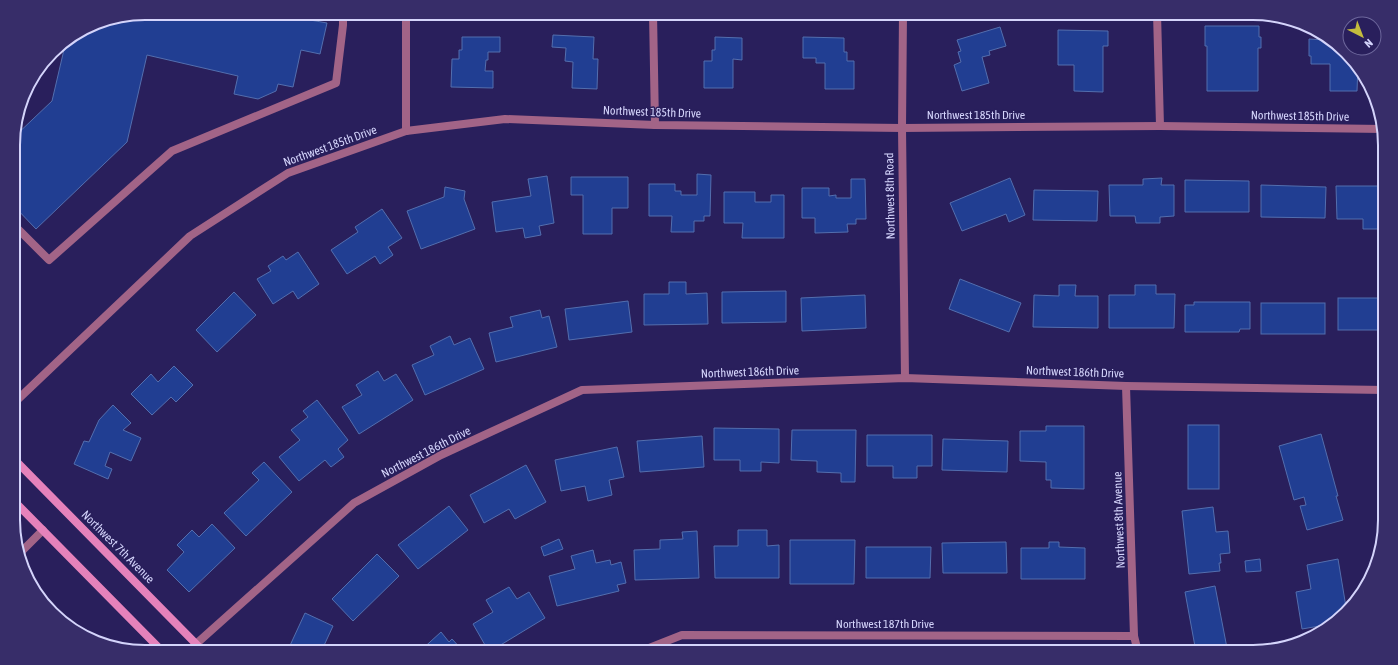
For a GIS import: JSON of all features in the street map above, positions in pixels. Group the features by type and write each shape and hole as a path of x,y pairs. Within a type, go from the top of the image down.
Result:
{"street":[{"path":"20,230 49,260 172,151 336,83 343,20"},
{"path":"406,20 406,131"},
{"path":"653,20 655,125"},
{"name":"Northwest 8th Road","path":"903,20 902,128 905,378"},
{"path":"1157,20 1160,126"},
{"name":"Northwest 185th Drive","path":"20,397 190,236 288,173 406,131 505,119 655,125 902,128 1160,126 1377,129"},
{"name":"Northwest 186th Drive","path":"196,644 354,503 441,455 582,390 905,378 1126,386 1378,390"},
{"name":"Northwest 8th Avenue","path":"1126,386 1134,636 1136,645"},
{"name":"Northwest 7th Avenue","path":"20,465 196,644"},
{"path":"20,507 156,645"},
{"path":"24,549 43,530"},
{"name":"Northwest 187th Drive","path":"658,645 682,636 1134,636"}],"building":[{"path":"137,20 310,20 327,23 320,54 301,50 293,87 278,84 276,91 258,99 234,94 238,76 147,55 127,142 36,229 20,212 21,131 52,101 64,50 90,33 121,22"},
{"path":"1205,26 1259,26 1261,48 1258,48 1258,91 1207,91 1207,46 1205,46"},
{"path":"1000,27 1006,46 989,51 990,55 982,57 989,83 962,91 954,65 961,62 958,52 961,51 957,40"},
{"path":"1058,30 1108,31 1108,46 1103,46 1103,92 1074,91 1074,65 1058,65"},
{"path":"553,35 594,37 593,59 598,59 597,89 572,88 573,62 565,61 566,48 552,47"},
{"path":"462,37 500,37 500,52 488,52 488,60 486,60 485,71 493,71 493,88 451,87 452,59 459,59 459,50 462,50"},
{"path":"715,37 742,38 742,60 733,59 733,88 704,88 704,61 712,61 712,50 715,50"},
{"path":"803,37 844,38 844,52 847,52 847,61 854,61 854,89 825,89 825,63 816,63 816,58 803,58"},
{"path":"1309,39 1320,40 1329,46 1341,57 1358,77 1357,91 1330,91 1330,64 1311,64 1311,56 1309,56"},
{"path":"697,174 711,175 710,216 704,216 704,221 694,221 694,232 671,232 672,216 649,216 649,184 675,184 675,191 681,191 681,195 697,195"},
{"path":"547,176 554,223 539,226 541,235 525,238 523,228 496,232 492,202 531,196 528,179"},
{"path":"571,177 628,177 628,208 612,208 612,234 583,234 583,195 571,195"},
{"path":"1010,178 1025,215 1009,222 1006,214 962,231 950,203"},
{"path":"1162,178 1161,185 1174,185 1174,216 1160,217 1160,223 1136,223 1135,216 1110,216 1109,185 1143,185 1143,179"},
{"path":"851,179 865,179 866,219 856,219 856,224 847,224 848,232 815,233 815,218 802,218 802,188 829,188 829,196 836,195 836,198 851,198"},
{"path":"1185,180 1249,181 1249,212 1185,212"},
{"path":"1261,185 1326,187 1325,218 1261,217"},
{"path":"1336,186 1378,186 1378,229 1363,229 1363,219 1337,219"},
{"path":"445,187 465,191 464,199 475,229 421,249 407,211 444,197"},
{"path":"1034,190 1098,191 1097,221 1033,220"},
{"path":"724,192 755,192 755,202 771,202 771,195 784,195 784,238 742,238 743,223 724,223"},
{"path":"382,209 402,238 388,247 393,255 380,264 375,256 347,274 331,250 358,232 355,227"},
{"path":"298,252 319,284 298,299 293,291 273,304 257,279 271,271 268,266 283,256 286,260"},
{"path":"960,279 1021,303 1009,332 949,309"},
{"path":"669,282 686,282 686,294 707,293 708,324 644,325 644,294 669,294"},
{"path":"1059,285 1076,285 1075,296 1098,296 1098,328 1033,327 1034,295 1059,296"},
{"path":"1135,285 1156,285 1156,294 1175,294 1174,328 1109,328 1109,295 1135,295"},
{"path":"786,291 786,322 722,323 722,292"},
{"path":"234,292 256,315 217,352 196,330"},
{"path":"865,295 866,328 802,331 801,298"},
{"path":"1338,298 1378,298 1378,330 1338,330"},
{"path":"628,301 632,332 569,340 565,309"},
{"path":"1194,302 1250,302 1250,329 1240,329 1239,332 1185,332 1185,305 1194,305"},
{"path":"1261,303 1325,303 1325,334 1261,334"},
{"path":"540,310 542,318 549,316 557,347 496,362 489,333 513,327 510,317"},
{"path":"450,336 454,345 470,338 484,369 425,395 412,365 434,355 430,346"},
{"path":"174,366 193,385 176,402 171,397 152,415 131,394 151,374 158,382"},
{"path":"378,371 384,381 396,374 413,400 359,434 342,407 362,395 356,385"},
{"path":"317,400 348,440 338,449 344,457 331,467 325,460 299,481 279,457 300,440 291,430 308,417 303,411"},
{"path":"113,405 131,423 123,430 141,438 131,461 110,452 105,466 112,469 108,479 74,464 84,441 89,442 99,420"},
{"path":"1188,425 1219,425 1219,489 1188,489"},
{"path":"1046,426 1084,426 1084,489 1051,488 1051,480 1046,480 1046,462 1020,461 1020,431 1046,431"},
{"path":"714,428 779,429 779,463 761,462 761,471 740,471 740,460 714,460"},
{"path":"792,430 856,430 855,482 841,482 841,473 817,472 817,461 791,460"},
{"path":"1321,434 1343,520 1307,530 1300,506 1306,505 1304,497 1294,500 1279,446"},
{"path":"867,435 932,435 932,466 917,466 917,478 893,478 893,466 867,466"},
{"path":"702,436 704,467 640,472 637,441"},
{"path":"943,439 1008,441 1007,472 942,470"},
{"path":"617,447 624,477 609,480 612,495 588,501 585,486 561,491 555,460"},
{"path":"264,462 292,492 246,536 224,513 259,480 252,473"},
{"path":"526,465 546,502 515,519 509,509 484,523 470,495"},
{"path":"449,506 468,530 418,569 398,545"},
{"path":"1213,507 1216,532 1228,531 1230,553 1220,554 1220,571 1189,574 1182,511"},
{"path":"212,524 235,548 189,592 167,570 184,552 177,545 192,530 199,537"},
{"path":"738,530 767,530 767,546 779,545 779,578 715,578 714,546 738,546"},
{"path":"697,531 699,578 635,580 634,550 660,549 660,540 683,539 682,532"},
{"path":"559,539 563,549 544,556 541,547"},
{"path":"790,540 855,540 854,584 790,584"},
{"path":"1006,542 1007,573 943,573 942,543"},
{"path":"1049,542 1059,542 1059,547 1085,548 1085,579 1021,579 1021,548 1049,548"},
{"path":"866,547 931,547 930,578 866,578"},
{"path":"593,550 596,563 610,560 611,565 621,562 626,583 617,585 619,591 557,606 549,576 575,569 571,556"},
{"path":"377,554 399,576 353,621 332,599"},
{"path":"1260,559 1261,571 1246,572 1245,561"},
{"path":"1338,559 1345,603 1329,619 1319,626 1302,629 1296,592 1311,589 1307,565"},
{"path":"1215,586 1226,645 1195,645 1185,592"},
{"path":"509,587 517,599 529,592 545,618 501,645 485,645 473,624 493,612 486,600"},
{"path":"305,613 333,626 324,645 290,645"},
{"path":"441,632 449,642 452,639 458,645 427,645"}]}
